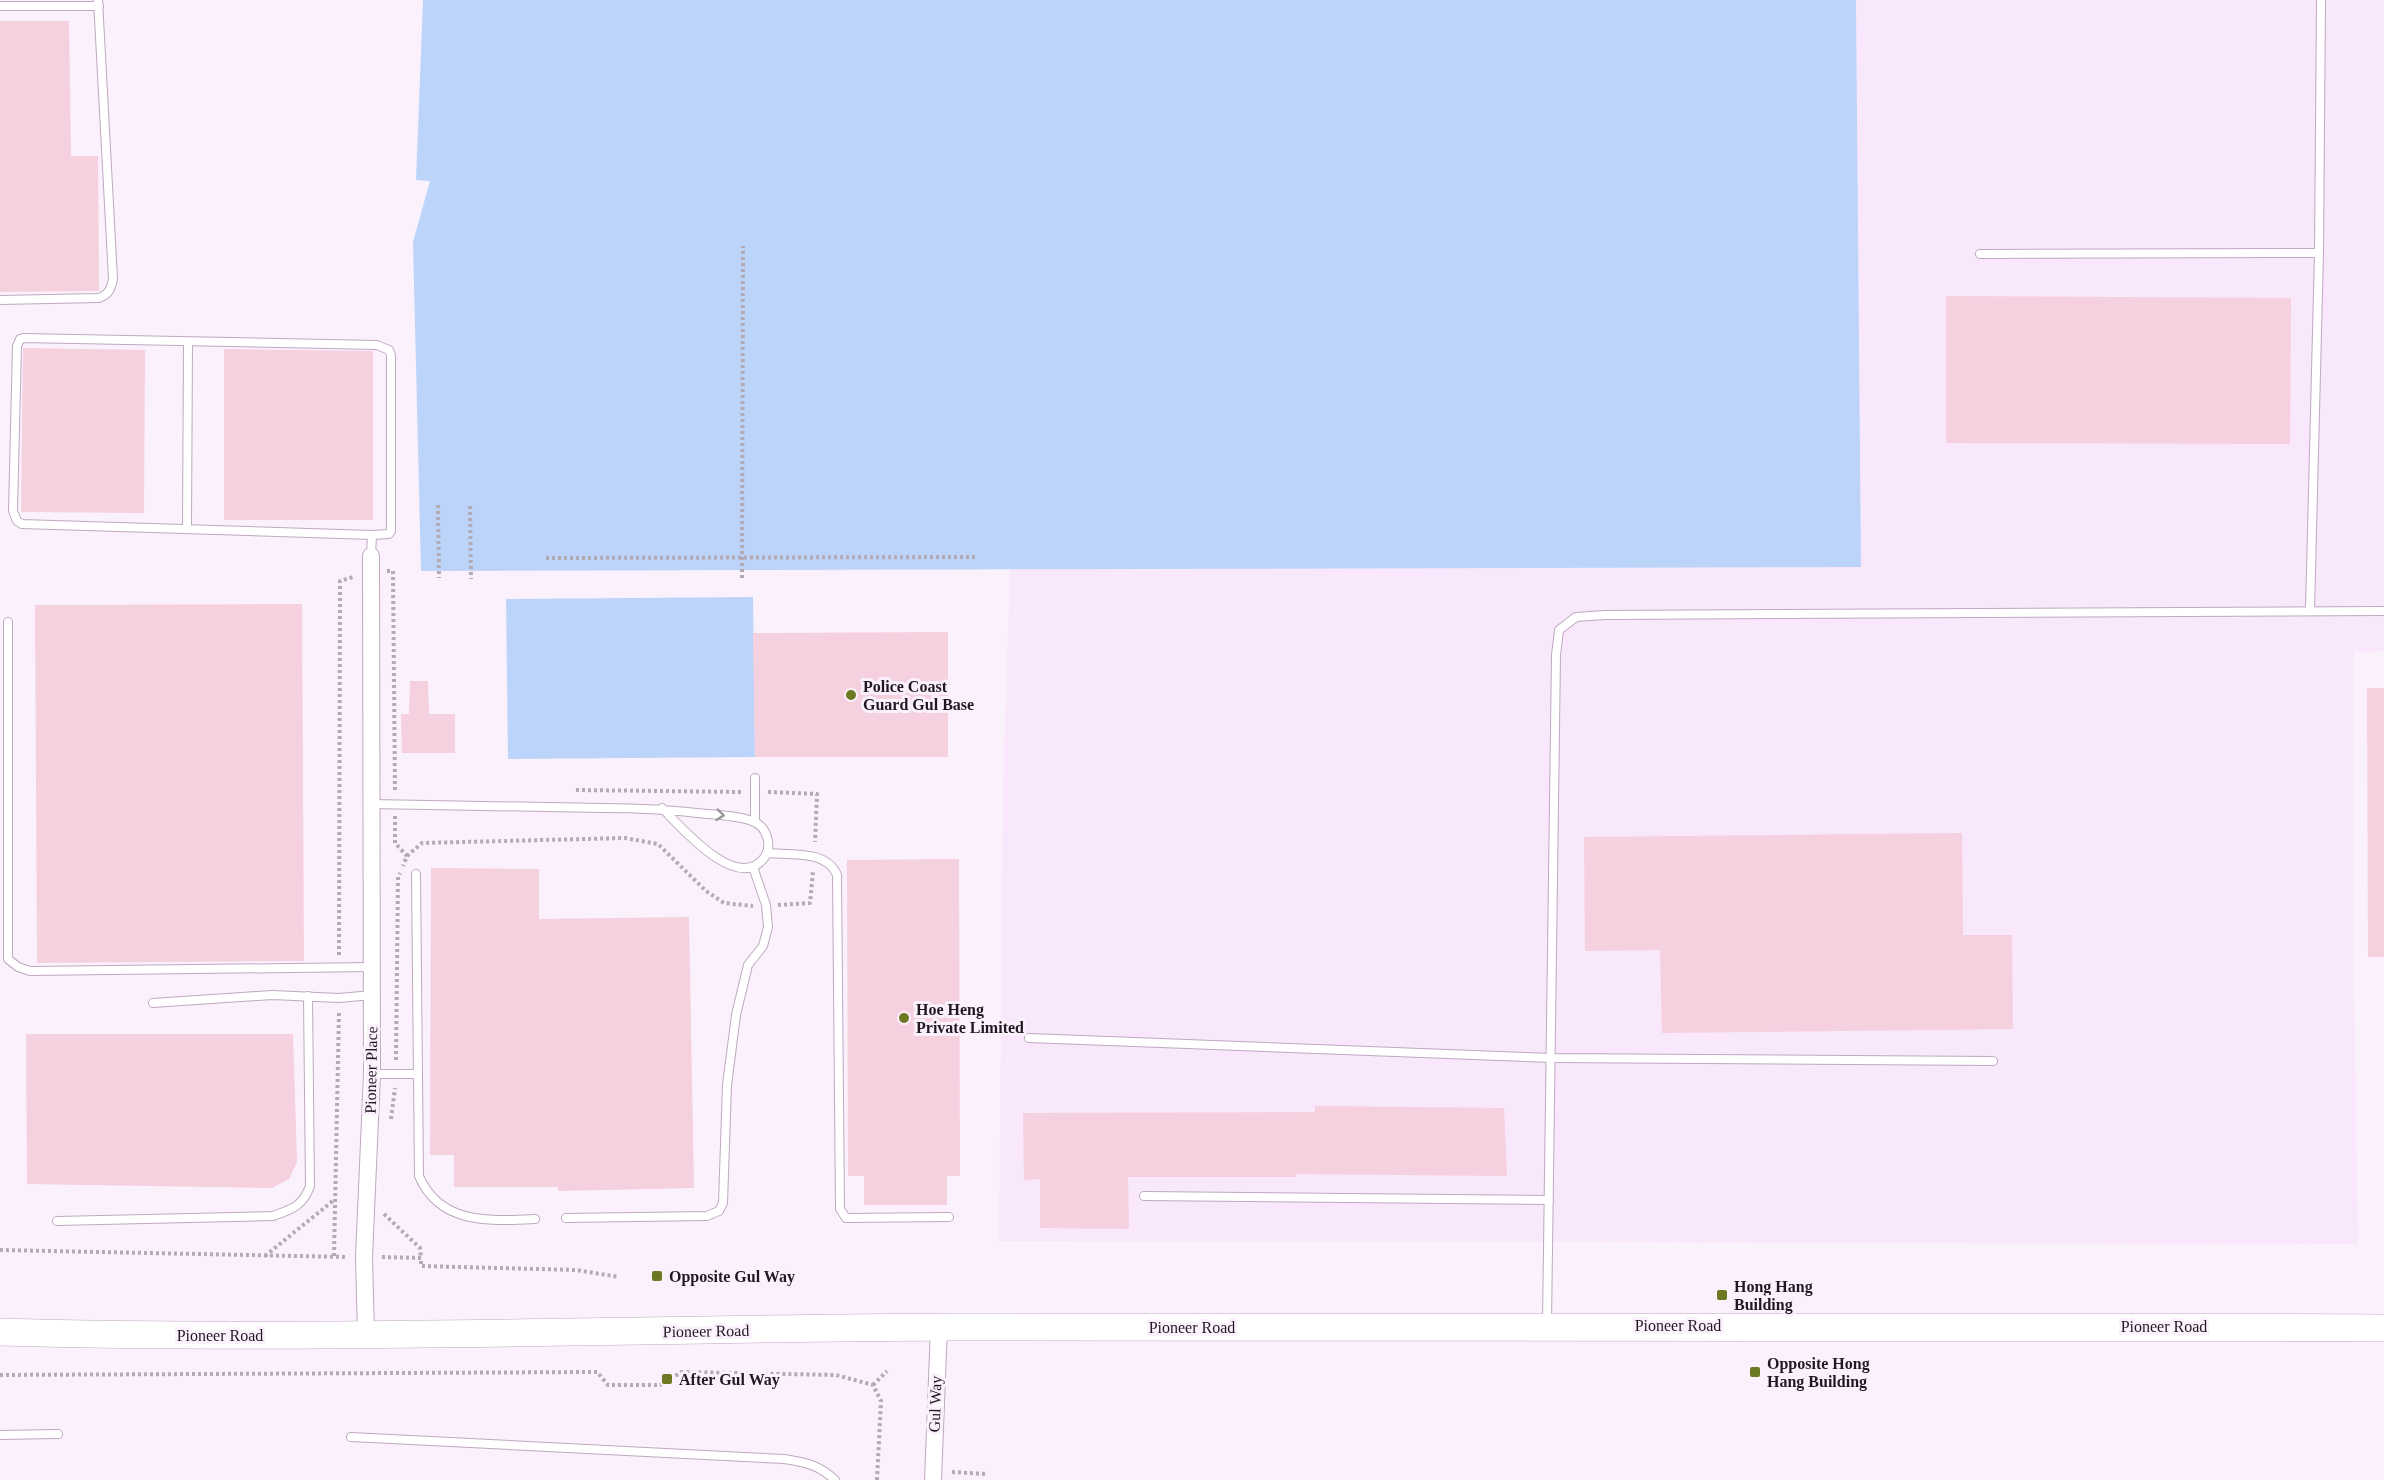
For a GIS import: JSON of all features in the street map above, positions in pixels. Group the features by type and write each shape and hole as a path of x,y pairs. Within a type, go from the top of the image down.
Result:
{"main road":[{"name":"Pioneer Road","path":"0,1332 366,1335 939,1327 1915,1324 2384,1328"}],"street":[{"name":"Pioneer Place","path":"366,1335 364,1257 372,1074 371,564"},
{"name":"Gul Way","path":"933,1480 939,1327"}],"lane":[{"path":"2310,610 2319,253 2321,0"},
{"path":"0,6 98,3 113,279 111,290 106,296 99,298 0,300"},
{"path":"1980,254 2319,253"},
{"path":"20,339 377,345 388,350 391,355 392,524 388,534 187,529 27,526 17,521 13,511 17,346 20,339"},
{"path":"187,529 188,342"},
{"path":"371,564 372,534"},
{"path":"1546,1326 1556,655 1559,630 1576,617 1617,615 2384,611"},
{"path":"8,622 8,959 18,967 30,971 372,967"},
{"path":"754,778 755,821"},
{"path":"372,804 662,808 738,817 755,821 763,829 768,838 768,853 761,862 753,867 739,868 719,861 662,808"},
{"path":"768,853 827,860 837,875 840,1209 846,1218 949,1217"},
{"path":"566,1218 707,1216 719,1211 723,1203 727,1085 736,1015 748,965 763,946 768,927 766,905 753,867"},
{"path":"416,874 419,1176 425,1190 444,1208 456,1215 497,1220 535,1219"},
{"path":"153,1003 272,995 339,998 372,995"},
{"path":"57,1221 273,1216 305,1200 310,1186 308,996"},
{"path":"1029,1038 1551,1058 1994,1061"},
{"path":"372,1074 418,1074"},
{"path":"1144,1196 1549,1200"},
{"path":"0,1435 58,1434"},
{"path":"351,1437 784,1458 822,1468 835,1480"}],"path":[{"path":"742,578 743,246"},
{"path":"438,506 439,578"},
{"path":"470,506 471,579"},
{"path":"546,558 976,557"},
{"path":"339,967 340,581 371,564"},
{"path":"395,789 404,789"},
{"path":"407,856 422,843 625,838 658,844 706,891 724,903 744,906 810,903 817,794 565,790"},
{"path":"334,1256 339,998"},
{"path":"265,1257 334,1200"},
{"path":"380,1210 420,1248 421,1266 576,1270 619,1277"},
{"path":"0,1250 265,1257 420,1258"},
{"path":"873,1385 886,1371"},
{"path":"0,1375 597,1372 608,1385 660,1385 682,1372 836,1375 873,1385 881,1401 877,1480"},
{"path":"952,1462 952,1473 986,1474"}],"shaded area":[{"path":"1856,0 2384,0 2384,651 2354,652 2354,982 2358,1244 999,1241 1003,789 1010,569 1861,567"}],"water":[{"path":"423,0 1856,0 1861,567 421,571 413,242 430,181 416,180"},
{"path":"753,597 755,757 508,759 506,599"}],"building":[{"path":"0,21 69,21 71,156 98,156 99,291 0,292"},
{"path":"1946,296 2291,298 2290,444 1946,443"},
{"path":"23,348 145,350 144,513 21,512"},
{"path":"224,349 373,351 373,520 224,520"},
{"path":"302,604 304,961 37,963 35,605"},
{"name":"Police Coast Guard Gul Base","path":"948,632 948,757 755,757 753,633"},
{"path":"410,681 428,681 429,714 455,714 455,753 402,753 401,714 409,714"},
{"path":"2367,688 2384,688 2384,957 2368,957"},
{"path":"1962,833 1963,935 2012,935 2013,1029 1662,1033 1660,950 1585,951 1584,837"},
{"name":"Hoe Heng Private Limited","path":"959,859 960,1176 947,1176 947,1205 864,1205 864,1176 848,1176 847,860"},
{"path":"431,868 539,869 539,919 689,917 694,1188 558,1191 558,1187 454,1187 454,1155 430,1155"},
{"path":"26,1034 293,1034 297,1162 289,1179 272,1188 27,1184"},
{"path":"1315,1106 1504,1108 1507,1176 1296,1174 1296,1177 1128,1177 1129,1229 1040,1228 1040,1179 1024,1180 1023,1113 1315,1112"}],"place":[{"name":"Police Coast Guard Gul Base","path":"851,695"},
{"name":"Hoe Heng Private Limited","path":"904,1018"},
{"name":"Opposite Gul Way","path":"657,1276"},
{"name":"Hong Hang Building","path":"1722,1295"},
{"name":"Opposite Hong Hang Building","path":"1755,1372"},
{"name":"After Gul Way","path":"667,1379"}]}
